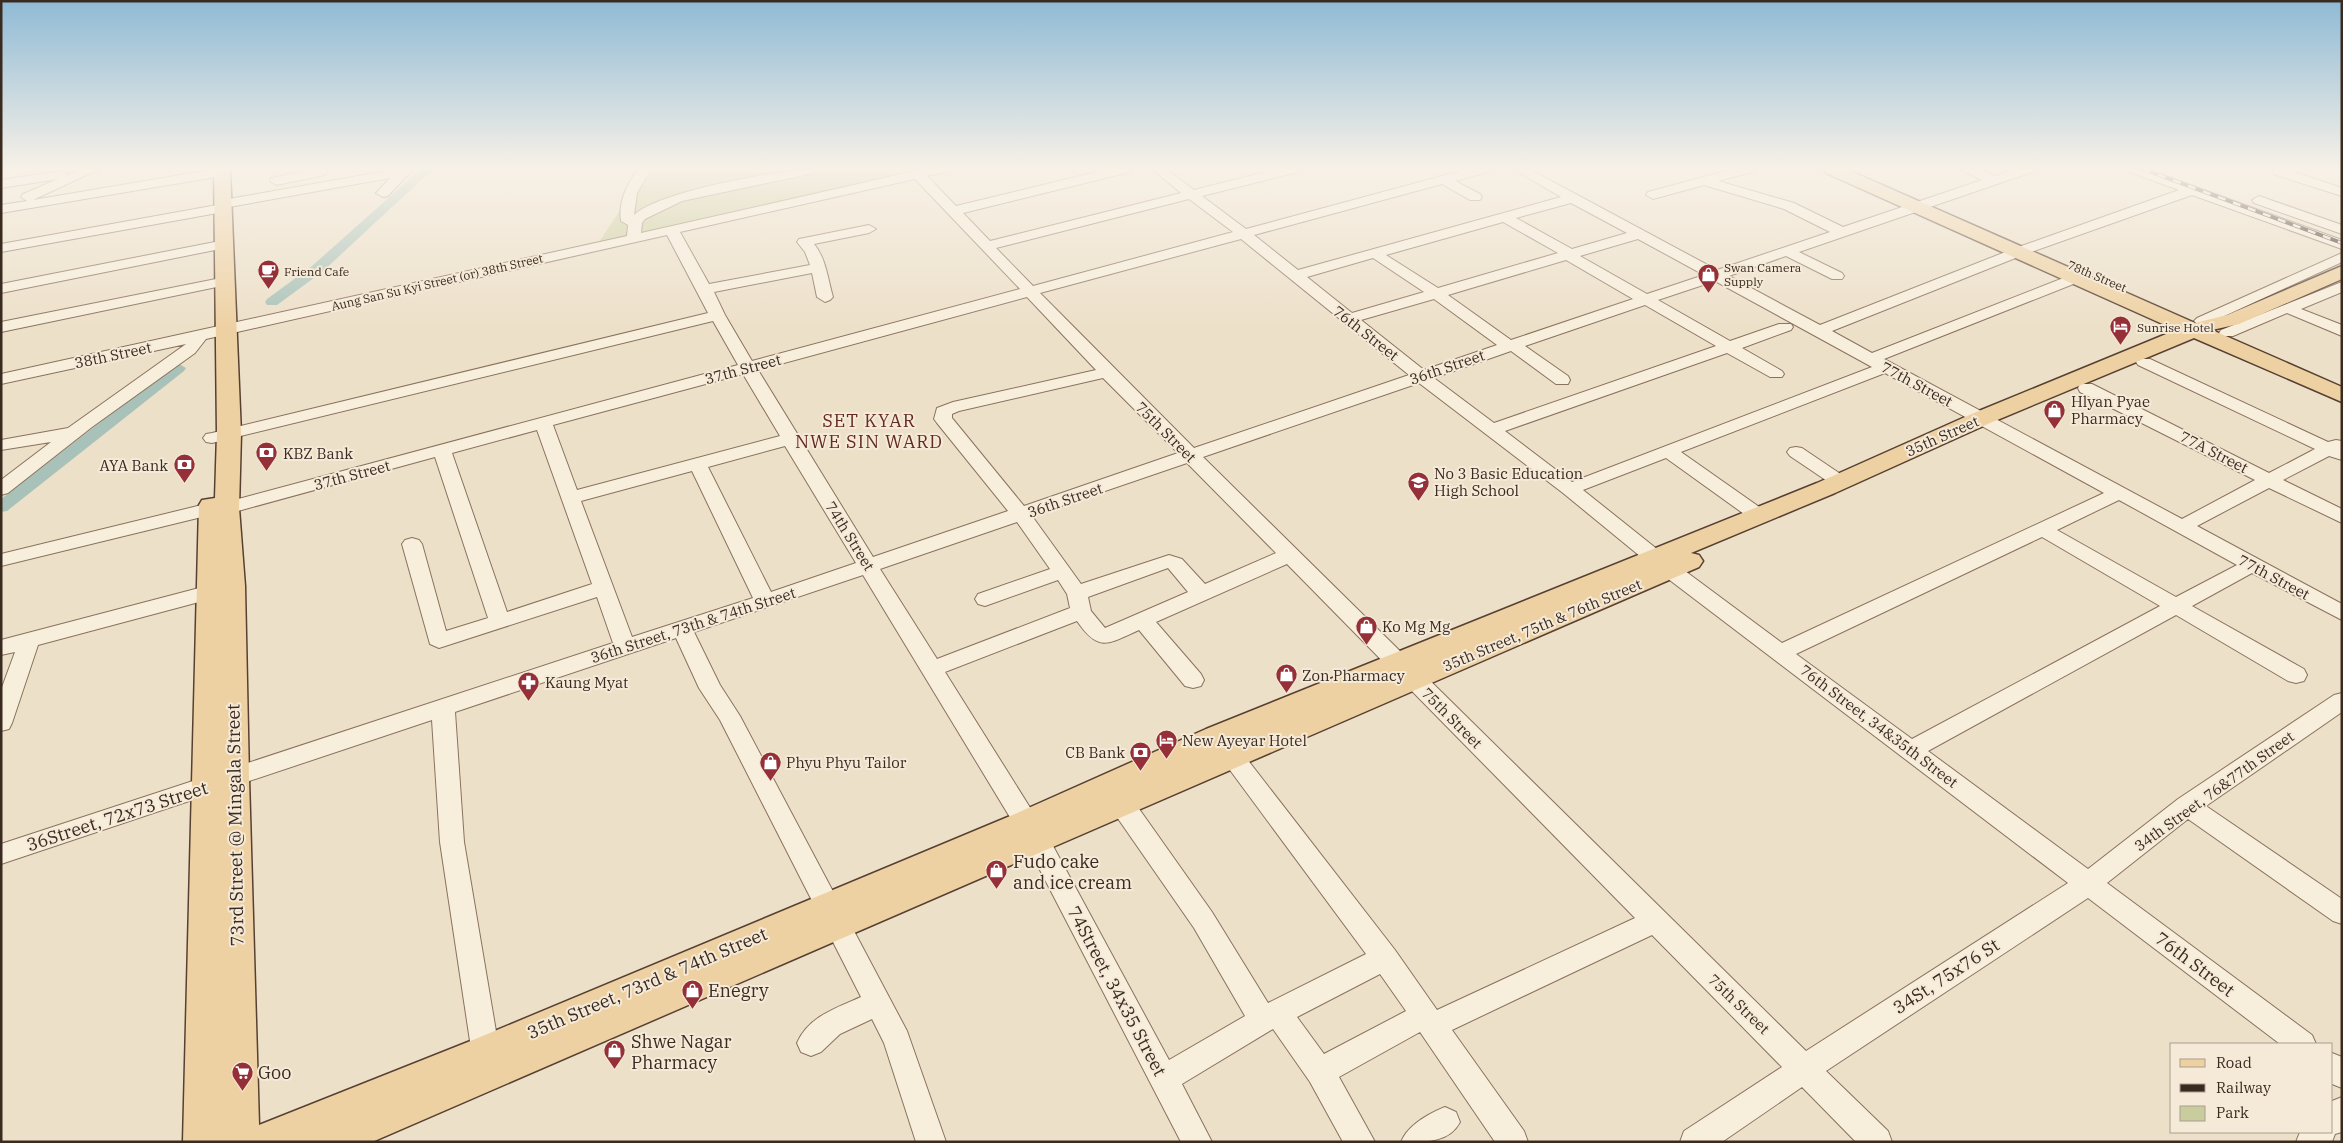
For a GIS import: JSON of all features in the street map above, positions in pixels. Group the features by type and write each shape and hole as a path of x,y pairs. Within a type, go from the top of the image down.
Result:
{"main road":[{"path":"211,335 217,283 218,222"},
{"name":"78th Street","path":"1961,222 2342,382"},
{"name":"78th Street","path":"2025,250 2076,278 2213,328 2342,394"},
{"name":"35th Street","path":"1662,563 2342,272"},
{"name":"35th Street","path":"1662,563 1758,515 1989,422 2086,388 2213,328"},
{"name":"73rd Street @ Mingala Street","path":"204,1142 220,782 221,589 218,508 221,436 211,335"},
{"name":"35th Street, 75th & 76th Street","path":"1270,727 1662,563"},
{"path":"1032,831 1270,727"},
{"path":"1032,831 1121,803 1232,756 1270,727"},
{"name":"73rd Street @ Mingala Street","path":"220,782 240,1142"},
{"name":"35th Street, 73rd & 74th Street","path":"266,1142 487,1062 1032,831"},
{"name":"35th Street, 73rd & 74th Street","path":"325,1142 487,1062"}],"street":[{"path":"1,248 125,222"},
{"path":"630,222 635,230"},
{"path":"635,230 638,222"},
{"name":"Aung San Su Kyi Street (or) 38th Street","path":"211,335 635,230 671,229 704,222"},
{"name":"75th Street","path":"964,222 1191,457 1877,1142"},
{"path":"986,246 1082,222"},
{"name":"76th Street","path":"1229,222 1421,376 1570,489 1662,563"},
{"name":"37th Street","path":"1,560 218,508 442,451 1287,222"},
{"path":"1294,276 1485,222"},
{"path":"1513,222 1776,374"},
{"name":"77th Street","path":"1617,222 2342,613"},
{"path":"1822,222 1843,233"},
{"name":"36th Street","path":"868,566 1191,457 1714,274 1875,222"},
{"path":"1818,330 2102,222"},
{"path":"2280,222 2342,245"},
{"path":"2321,222 2342,230"},
{"name":"74th Street","path":"671,229 705,289 717,315 790,439 1032,831"},
{"path":"825,297 812,251 804,242 869,229"},
{"path":"1349,319 1639,234"},
{"path":"1,289 217,246"},
{"path":"1786,251 1837,276"},
{"path":"1374,253 1470,316 1562,380"},
{"path":"2213,328 2342,257"},
{"path":"705,289 818,268"},
{"path":"1870,359 2076,278"},
{"path":"1,327 217,283"},
{"path":"2213,328 2295,306 2342,286"},
{"path":"2288,307 2300,314 2342,331"},
{"path":"221,436 717,315"},
{"path":"1492,430 1785,327"},
{"path":"1,489 74,432 211,335"},
{"name":"38th Street","path":"1,379 211,335"},
{"path":"2144,362 2337,448"},
{"path":"1570,489 1886,367"},
{"path":"1107,372 953,407 943,412 943,419 1021,514 1062,572 1095,632 1101,636 1142,620 1289,555"},
{"name":"77A Street","path":"2086,388 2342,517"},
{"path":"544,424 625,647"},
{"path":"1,445 74,432"},
{"path":"571,498 790,439"},
{"path":"2181,526 2269,480 2337,448"},
{"path":"442,451 473,537 500,622"},
{"path":"1668,451 1758,515"},
{"path":"1796,452 1839,481"},
{"path":"697,463 765,601"},
{"path":"1781,652 2118,493"},
{"path":"2042,529 2296,675"},
{"path":"412,544 437,639 444,641 603,588"},
{"path":"932,669 1169,561 1175,564 1202,594"},
{"name":"76th Street, 34&35th Street","path":"1662,563 2088,884"},
{"path":"1911,750 2252,565"},
{"name":"36th Street, 73th & 74th Street","path":"220,782 868,566"},
{"path":"985,599 1062,572"},
{"path":"1,648 221,589"},
{"path":"1142,620 1193,680"},
{"path":"682,628 710,688 729,716 897,1040 931,1142"},
{"path":"1,723 29,641"},
{"name":"34th Street, 76&77th Street","path":"2088,884 2187,806 2341,702"},
{"path":"443,708 452,842 487,1062"},
{"path":"1232,756 1385,958 1513,1142"},
{"name":"36Street, 72x73 Street","path":"1,854 220,782"},
{"path":"1121,803 1270,1016 1320,1072 1360,1142"},
{"path":"2187,806 2342,913"},
{"name":"74Street, 34x35 Street","path":"1032,831 1197,1142"},
{"name":"76th Street","path":"2088,884 2301,1043"},
{"name":"34St, 75x76 St","path":"1695,1142 2088,884"},
{"path":"1320,1072 1428,1020 1655,921"},
{"path":"1163,1079 1270,1016 1385,958"},
{"path":"811,1043 830,1025 878,1003"},
{"path":"2333,1120 2342,1111"},
{"path":"1416,1142 1445,1122"},
{"path":"2311,1142 2320,1133"}],"green space":[{"path":"612,222 699,222 597,245"}],"waterway":[{"path":"272,302 317,269 369,222"},
{"path":"1,507 179,368"}],"railway":[{"path":"2286,222 2342,243"}],"place":[{"name":"Friend Cafe","path":"268,290"},
{"name":"Swan Camera Supply","path":"1708,293"},
{"name":"Sunrise Hotel","path":"2121,346"},
{"name":"Hlyan Pyae Pharmacy","path":"2055,429"},
{"name":"KBZ Bank","path":"267,472"},
{"name":"AYA Bank","path":"184,484"},
{"name":"No 3 Basic Education High School","path":"1418,501"},
{"name":"Ko Mg Mg","path":"1366,645"},
{"name":"Zon Pharmacy","path":"1286,694"},
{"name":"Kaung Myat","path":"529,701"},
{"name":"New Ayeyar Hotel","path":"1166,759"},
{"name":"CB Bank","path":"1141,771"},
{"name":"Phyu Phyu Tailor","path":"770,781"},
{"name":"Fudo cake and ice cream","path":"997,890"},
{"name":"Enegry","path":"692,1009"},
{"name":"Shwe Nagar Pharmacy","path":"615,1070"},
{"name":"Goo","path":"242,1091"}],"district":[{"name":"SET KYAR NWE SIN WARD","path":"869,430"}]}
